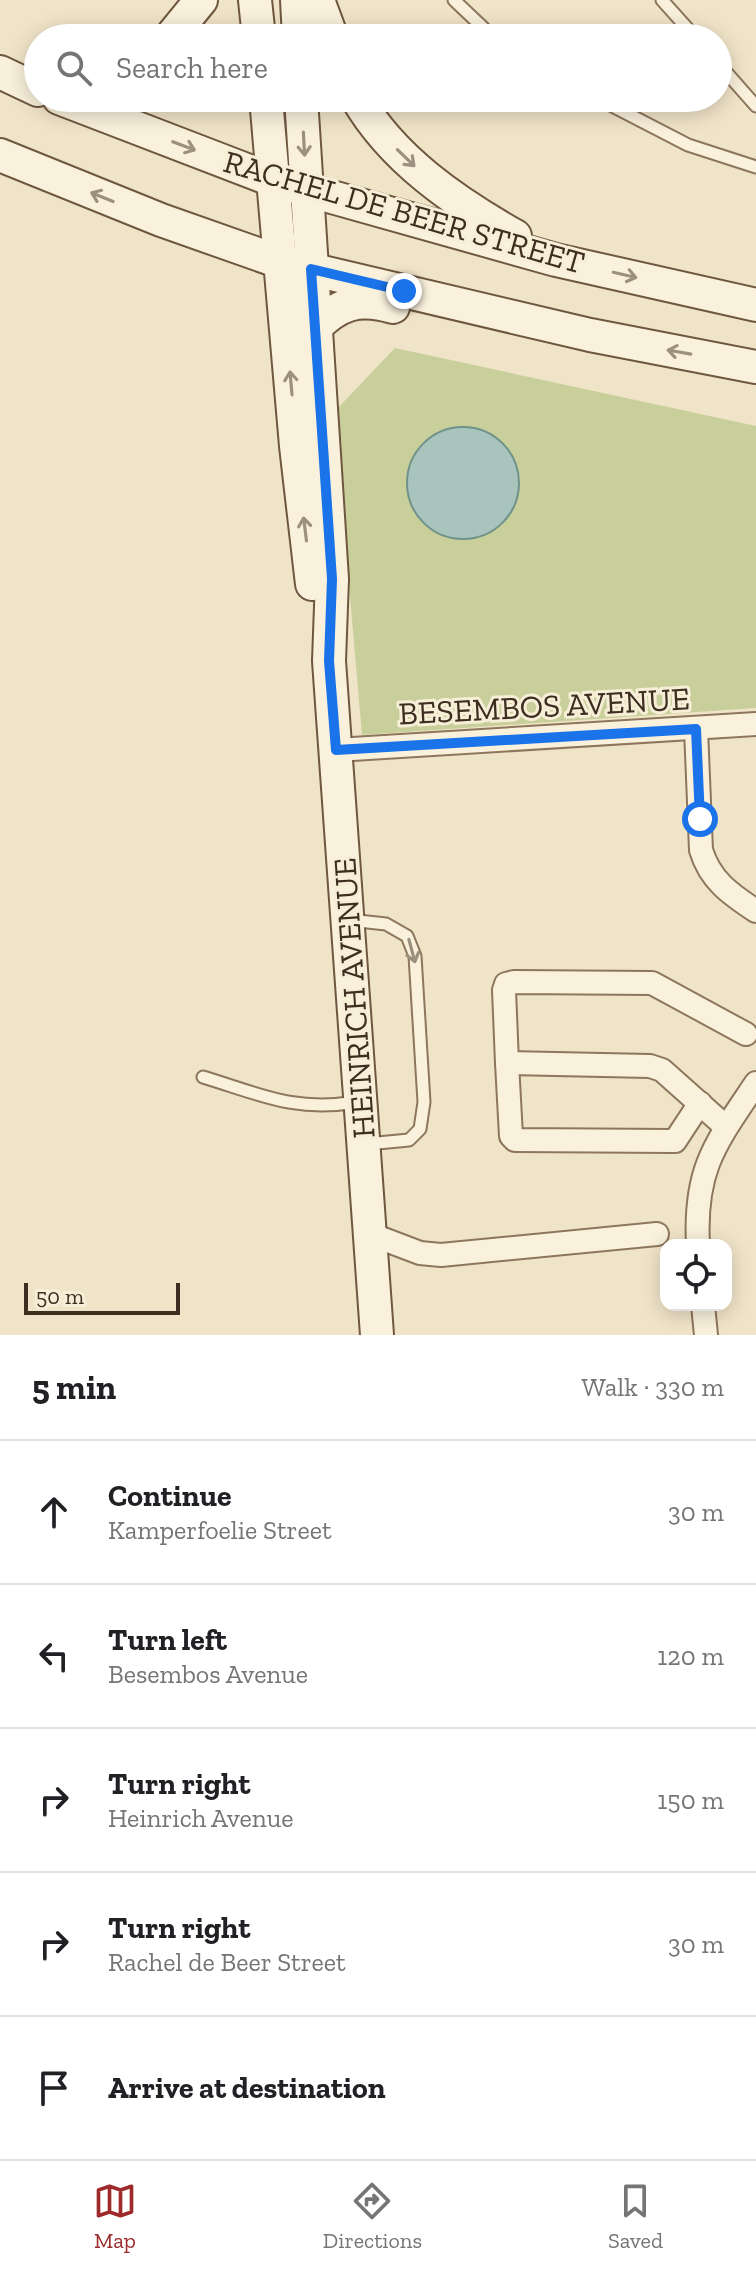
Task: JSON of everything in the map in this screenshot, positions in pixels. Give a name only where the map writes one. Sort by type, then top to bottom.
[{"type":"main road","points":[[181,24],[201,0]]},
{"type":"main road","points":[[255,0],[258,24]]},
{"type":"main road","points":[[297,0],[298,24]]},
{"type":"main road","points":[[318,0],[327,24]]},
{"type":"main road","points":[[0,64],[24,68]]},
{"type":"main road","points":[[0,72],[24,83]]},
{"type":"main road","name":"RACHEL DE BEER STREET","points":[[95,112],[275,181],[556,260],[756,305]]},
{"type":"main road","name":"HEINRICH AVENUE","points":[[268,112],[275,181],[296,266],[311,580],[329,661],[377,1335]]},
{"type":"main road","name":"HEINRICH AVENUE","points":[[296,266],[306,189],[302,112]]},
{"type":"main road","points":[[367,112],[389,141],[441,189],[556,260]]},
{"type":"main road","points":[[0,155],[161,220],[296,266],[590,335],[756,367]]},
{"type":"main road","points":[[161,220],[253,272],[300,324],[333,309],[364,302],[455,325],[590,335]]},
{"type":"street","name":"BESEMBOS AVENUE","points":[[336,750],[756,724]]},
{"type":"street","points":[[696,729],[701,850],[706,866],[730,894],[756,911]]},
{"type":"street","points":[[700,1103],[675,1141],[515,1140],[511,1136],[506,984],[652,983],[746,1034]]},
{"type":"street","points":[[507,1063],[650,1066],[662,1070],[726,1127]]},
{"type":"street","points":[[698,1239],[696,1203],[703,1172],[726,1127],[756,1083]]},
{"type":"street","points":[[370,1234],[420,1253],[441,1255],[657,1234]]},
{"type":"street","points":[[704,1311],[706,1335]]},
{"type":"lane","points":[[454,0],[479,24]]},
{"type":"lane","points":[[665,1],[684,24]]},
{"type":"lane","points":[[732,79],[756,106]]},
{"type":"lane","points":[[624,112],[688,145],[756,167]]},
{"type":"lane","points":[[348,920],[386,924],[407,936],[415,956],[424,1102],[420,1129],[409,1140],[364,1144]]},
{"type":"lane","points":[[203,1077],[295,1106],[321,1108],[361,1102]]},
{"type":"green space","points":[[395,348],[756,426],[756,708],[362,735],[334,412]]},
{"type":"water","points":[[463,427],[484,431],[503,443],[515,462],[519,483],[515,504],[503,523],[484,535],[463,539],[442,535],[423,523],[411,504],[407,483],[411,462],[423,443],[442,431]]},
{"type":"route","points":[[404,291],[311,269],[332,579],[329,661],[336,750],[696,729],[700,819]]}]
